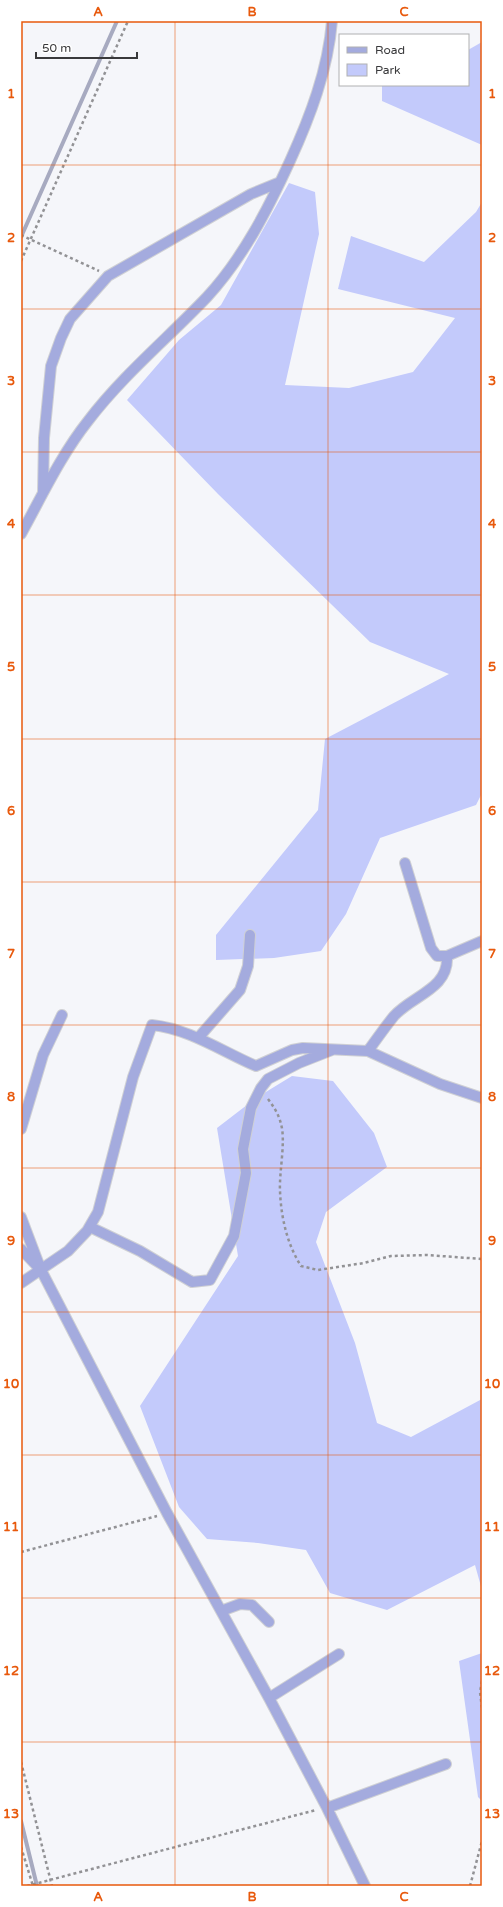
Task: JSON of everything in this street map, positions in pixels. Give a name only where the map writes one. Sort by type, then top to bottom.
[{"type":"street","points":[[21,534],[87,421],[125,378],[207,296],[231,268],[256,229],[280,182],[310,115],[330,41],[332,21]]},
{"type":"street","points":[[43,495],[44,438],[51,366],[61,338],[70,319],[108,276],[251,194],[280,182]]},
{"type":"street","points":[[405,863],[431,948],[437,956],[448,956],[482,941]]},
{"type":"street","points":[[199,1037],[240,990],[248,966],[250,935]]},
{"type":"street","points":[[368,1051],[395,1015],[418,996],[438,984],[448,966],[448,956]]},
{"type":"street","points":[[21,1129],[43,1055],[62,1015]]},
{"type":"street","points":[[21,1283],[68,1251],[90,1227],[98,1212],[133,1076],[152,1025],[165,1026],[199,1037],[256,1066],[292,1050],[303,1048],[368,1051],[440,1084],[482,1098]]},
{"type":"street","points":[[90,1227],[140,1251],[192,1282],[210,1280],[234,1236],[245,1178],[243,1149],[251,1108],[261,1088],[268,1080],[298,1063],[334,1050]]},
{"type":"street","points":[[21,1217],[41,1270],[167,1513],[269,1698],[365,1886]]},
{"type":"street","points":[[21,1249],[41,1270]]},
{"type":"street","points":[[221,1611],[240,1604],[252,1605],[269,1622]]},
{"type":"street","points":[[269,1698],[339,1654]]},
{"type":"street","points":[[326,1808],[446,1764]]},
{"type":"path","points":[[21,261],[128,21]]},
{"type":"path","points":[[21,236],[108,276]]},
{"type":"path","points":[[261,1088],[277,1112],[282,1125],[280,1191],[287,1239],[293,1254],[301,1266],[318,1270],[364,1263],[391,1256],[427,1255],[482,1259]]},
{"type":"path","points":[[21,1552],[167,1513]]},
{"type":"path","points":[[482,1681],[480,1692],[482,1708]]},
{"type":"path","points":[[21,1762],[52,1886]]},
{"type":"path","points":[[27,1886],[326,1808]]},
{"type":"path","points":[[470,1886],[475,1873],[482,1841]]},
{"type":"path","points":[[21,1847],[32,1885]]},
{"type":"green space","points":[[482,42],[482,145],[382,101],[382,86],[469,86],[469,49]]},
{"type":"green space","points":[[289,183],[315,192],[319,234],[285,385],[349,388],[413,372],[455,318],[338,289],[351,236],[424,262],[476,212],[482,202],[482,793],[476,805],[380,838],[346,914],[321,951],[274,958],[216,960],[216,935],[318,810],[325,739],[449,674],[370,642],[218,494],[127,400],[179,340],[221,305]]},
{"type":"green space","points":[[292,1076],[333,1081],[374,1133],[387,1167],[326,1212],[316,1242],[355,1343],[377,1423],[411,1437],[482,1399],[482,1590],[475,1565],[387,1610],[330,1593],[306,1550],[258,1543],[207,1539],[179,1507],[140,1406],[238,1256],[217,1128],[256,1098]]},
{"type":"green space","points":[[482,1653],[482,1801],[478,1797],[459,1661]]},
{"type":"waterway","points":[[21,237],[117,21]]},
{"type":"waterway","points":[[21,1821],[37,1886]]}]
